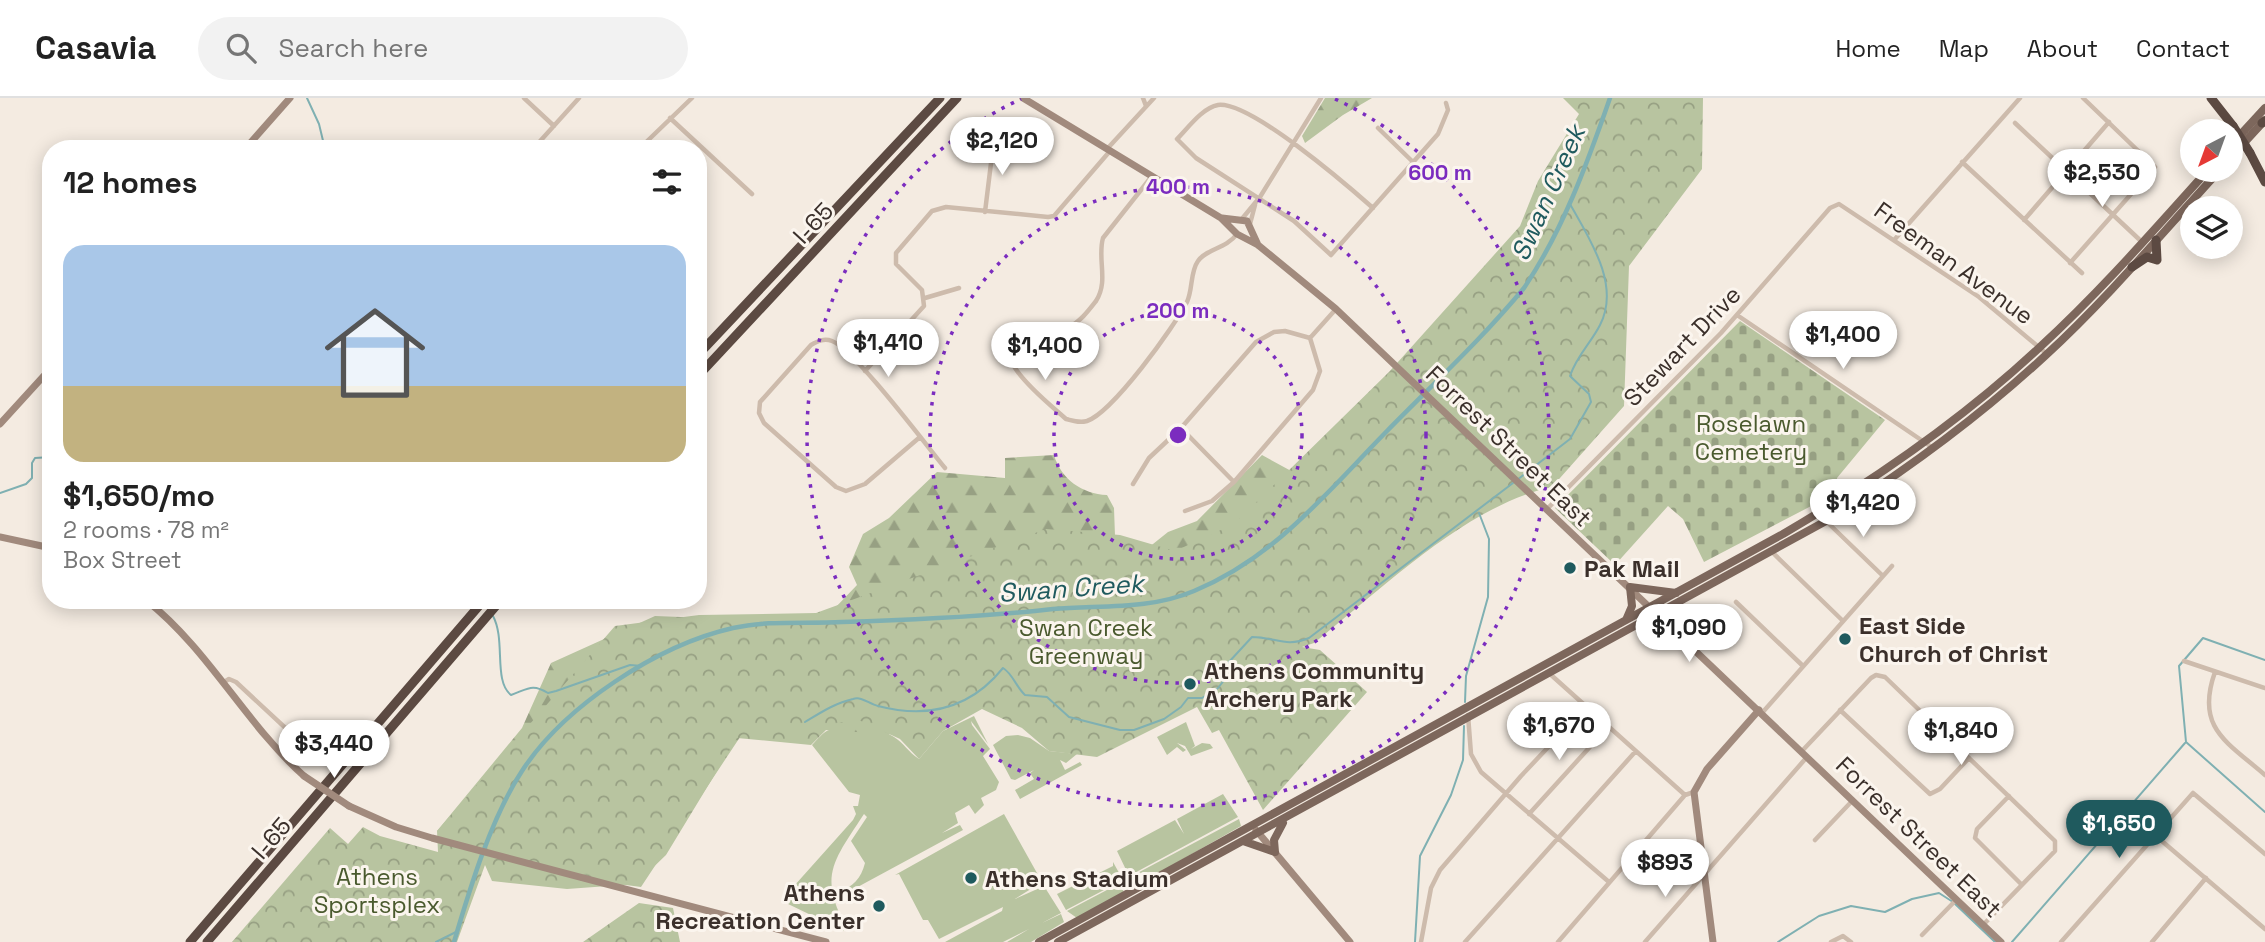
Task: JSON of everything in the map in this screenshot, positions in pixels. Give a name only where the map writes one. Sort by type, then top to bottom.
[{"type":"highway","points":[[707,345],[940,98]]},
{"type":"highway","name":"I-65","points":[[707,366],[957,98]]},
{"type":"highway","points":[[2214,100],[2250,153],[2265,182]]},
{"type":"highway","points":[[2255,163],[2265,168]]},
{"type":"highway","points":[[2132,267],[2147,257],[2157,260],[2156,240]]},
{"type":"highway","points":[[190,942],[476,609]]},
{"type":"highway","name":"I-65","points":[[207,942],[493,609]]},
{"type":"main road","points":[[253,140],[290,98]]},
{"type":"main road","name":"Forrest Street East","points":[[1023,98],[1221,218],[1336,309],[2001,942]]},
{"type":"main road","points":[[2244,131],[2265,108]]},
{"type":"main road","points":[[2244,143],[2264,122]]},
{"type":"main road","points":[[1676,633],[1673,613],[1678,597],[1844,498],[1925,443],[2043,351],[2146,245],[2198,182]]},
{"type":"main road","points":[[1039,942],[1626,620],[1653,610],[1826,521],[1934,449],[2132,267],[2146,245],[2156,240],[2209,182]]},
{"type":"main road","name":"Forrest Street East","points":[[1221,218],[1240,220]]},
{"type":"main road","points":[[1240,220],[1250,227],[1238,233],[1240,220]]},
{"type":"main road","name":"Forrest Street East","points":[[1250,227],[1258,245]]},
{"type":"main road","points":[[0,424],[42,378]]},
{"type":"main road","points":[[0,538],[42,546]]},
{"type":"main road","points":[[1626,620],[1632,606],[1630,587],[1678,597]]},
{"type":"main road","points":[[156,609],[190,641],[256,728],[304,776],[349,806],[396,827],[826,942]]},
{"type":"main road","points":[[1058,942],[1640,623],[1653,610]]},
{"type":"main road","points":[[1640,623],[1667,625]]},
{"type":"main road","points":[[1713,942],[1689,793],[1707,769],[1760,712]]},
{"type":"main road","points":[[1275,852],[1277,829],[1288,817]]},
{"type":"main road","points":[[1250,826],[1259,833],[1350,942]]},
{"type":"main road","points":[[1243,841],[1275,852]]},
{"type":"street","points":[[524,98],[554,125]]},
{"type":"street","points":[[541,140],[579,98]]},
{"type":"street","points":[[648,140],[692,98]]},
{"type":"street","points":[[1143,98],[1146,106]]},
{"type":"street","points":[[865,371],[921,313],[925,298],[922,290],[896,264],[898,249],[936,209],[1054,216],[1154,98]]},
{"type":"street","points":[[1240,220],[1255,205],[1321,98]]},
{"type":"street","points":[[1895,239],[2020,98]]},
{"type":"street","points":[[2070,264],[2155,167],[2082,98]]},
{"type":"street","points":[[1373,208],[1293,141],[1238,110],[1218,105],[1209,108],[1177,139],[1196,158],[1294,221],[1331,255],[1373,208],[1438,134],[1448,110],[1446,103]]},
{"type":"street","points":[[670,118],[694,140]]},
{"type":"street","points":[[2024,220],[2109,122]]},
{"type":"street","points":[[2015,123],[2146,245]]},
{"type":"street","points":[[1378,128],[1413,162]]},
{"type":"street","points":[[985,212],[992,155],[990,141]]},
{"type":"street","points":[[707,152],[752,194]]},
{"type":"street","points":[[1962,162],[2082,274]]},
{"type":"street","points":[[1152,176],[1103,238],[1100,248],[1103,283],[1089,309],[1071,326],[1062,329],[1032,325],[1022,328],[1010,343],[1008,353],[1013,367],[1066,419],[1087,421],[1119,394],[1183,309],[1191,290],[1197,261],[1204,255],[1230,244],[1238,233]]},
{"type":"street","name":"Freeman Avenue","points":[[1839,204],[1979,297],[2043,351]]},
{"type":"street","name":"Stewart Drive","points":[[1547,509],[1737,315],[1830,208],[1839,204]]},
{"type":"street","points":[[1250,227],[1255,205]]},
{"type":"street","points":[[925,298],[959,288]]},
{"type":"street","points":[[1310,338],[1336,309]]},
{"type":"street","points":[[1737,315],[1934,449]]},
{"type":"street","points":[[1133,484],[1149,458],[1181,428],[1264,336],[1285,331],[1310,338]]},
{"type":"street","points":[[1185,511],[1212,501],[1234,482],[1313,390],[1320,371],[1310,338]]},
{"type":"street","points":[[920,438],[857,489],[846,491],[836,486],[764,423],[759,413],[760,402],[811,345],[821,340],[831,341],[865,371],[920,438],[944,468]]},
{"type":"street","points":[[1181,428],[1234,482]]},
{"type":"street","points":[[1826,521],[1883,576]]},
{"type":"street","points":[[1771,551],[1843,621]]},
{"type":"street","points":[[1760,712],[1892,566]]},
{"type":"street","points":[[1736,602],[1803,666]]},
{"type":"street","points":[[2184,661],[2265,688]]},
{"type":"street","points":[[2215,672],[2208,694],[2214,730],[2265,775]]},
{"type":"street","points":[[1549,673],[1635,752],[1689,793],[1558,942]]},
{"type":"street","points":[[1645,942],[1840,710],[1871,678],[1881,675],[2052,837],[2057,846],[1983,925]]},
{"type":"street","points":[[223,683],[229,679],[236,682],[307,748]]},
{"type":"street","points":[[1421,942],[1424,913],[1434,879],[1506,794],[1586,707]]},
{"type":"street","points":[[1465,708],[1469,717],[1474,764],[1609,882]]},
{"type":"street","points":[[1840,710],[1930,794],[1940,789],[1969,758]]},
{"type":"street","points":[[1529,814],[1608,727]]},
{"type":"street","points":[[1465,942],[1556,837],[1635,752]]},
{"type":"street","points":[[2062,942],[2193,793],[2265,854]]},
{"type":"street","points":[[2009,796],[1977,829],[1975,838],[2022,885]]},
{"type":"street","points":[[1815,840],[1853,800]]},
{"type":"street","points":[[2129,813],[2265,929]]},
{"type":"street","points":[[2152,942],[2206,878]]},
{"type":"street","points":[[1922,935],[1957,899]]},
{"type":"street","points":[[1831,942],[1843,936],[1851,942]]},
{"type":"green space","points":[[1325,98],[1372,98],[1305,143],[1302,136]]},
{"type":"green space","name":"Swan Creek Greenway","points":[[1563,98],[1703,98],[1702,169],[1629,266],[1624,406],[1552,487],[1489,511],[1457,530],[1314,643],[1302,647],[1320,650],[1367,692],[1263,810],[1219,730],[1212,733],[1197,707],[1097,757],[1049,751],[1022,728],[982,709],[943,731],[919,759],[900,739],[861,721],[846,721],[830,726],[811,745],[737,738],[666,855],[636,884],[567,889],[492,881],[485,865],[457,942],[232,942],[330,828],[348,844],[363,827],[380,836],[438,852],[437,831],[615,626],[699,615],[816,613],[1046,529],[1120,535],[1175,551],[1234,524],[1389,372],[1520,226],[1538,181],[1579,114]]},
{"type":"green space","name":"Roselawn Cemetery","points":[[1740,321],[1885,420],[1837,478],[1838,492],[1704,562],[1683,519],[1668,506],[1615,565],[1555,508]]},
{"type":"green space","points":[[1054,455],[1057,464],[1074,484],[1089,492],[1107,495],[1114,508],[1115,536],[1148,548],[1168,532],[1197,521],[1262,455],[1293,472],[1234,605],[904,735],[748,725],[641,887],[589,880],[437,831],[522,728],[551,663],[655,616],[785,621],[834,609],[857,585],[849,567],[863,534],[889,518],[937,472],[1005,478],[1005,458]]},
{"type":"green space","points":[[974,716],[988,744],[971,721],[972,725],[990,749],[983,756],[999,782],[996,790],[981,798],[984,805],[975,814],[969,805],[955,813],[958,823],[942,833],[960,825],[963,830],[841,896],[838,893],[856,881],[865,863],[851,841],[867,817],[864,814],[833,868],[833,894],[846,926],[844,931],[786,903],[786,895],[853,820],[856,814],[853,806],[858,806],[860,795],[849,792],[812,745],[820,736],[837,728],[871,728],[894,737],[919,759],[943,731]]},
{"type":"green space","points":[[1186,722],[1195,746],[1191,749],[1202,743],[1210,744],[1213,748],[1191,756],[1185,746],[1177,743],[1186,750],[1183,752],[1177,747],[1167,755],[1157,737]]},
{"type":"green space","points":[[1006,736],[1030,738],[1049,751],[1077,754],[1066,763],[1060,760],[1065,770],[1080,762],[1082,765],[1020,799],[1015,790],[1034,779],[1030,773],[1034,770],[1015,780],[1011,779],[993,745]]},
{"type":"green space","points":[[1223,794],[1238,817],[1129,876],[1117,851],[1175,820],[1184,834],[1177,819]]},
{"type":"green space","name":"Athens Stadium","points":[[1004,814],[1042,882],[1015,899],[1044,886],[1061,913],[1042,923],[1061,914],[1064,922],[1031,942],[1007,942],[1029,929],[1003,942],[945,942],[1002,911],[1003,907],[939,939],[928,920],[923,920],[899,874],[895,875]]},
{"type":"green space","points":[[1239,819],[1241,826],[1139,884],[1130,877]]},
{"type":"green space","points":[[1113,862],[1123,880],[1066,910],[1057,894],[1113,866]]},
{"type":"green space","points":[[1124,881],[1123,893],[1077,918],[1067,911]]},
{"type":"green space","points":[[639,903],[673,908],[680,942],[583,942]]},
{"type":"waterway","points":[[307,98],[323,140]]},
{"type":"waterway","name":"Swan Creek","points":[[454,942],[491,832],[522,771],[540,747],[587,702],[615,681],[674,648],[704,636],[760,624],[947,618],[1125,606],[1160,601],[1194,591],[1223,577],[1275,542],[1299,521],[1474,343],[1524,288],[1562,220],[1610,98]]},
{"type":"waterway","points":[[1517,480],[1570,439],[1591,402],[1589,394],[1570,376],[1600,325],[1606,310],[1607,294],[1600,262],[1570,204]]},
{"type":"waterway","points":[[0,493],[26,484],[32,478],[32,463],[35,458],[42,458]]},
{"type":"waterway","points":[[805,722],[834,706],[856,698],[896,710],[947,707],[977,693],[1003,668],[1025,695],[1047,697],[1069,717],[1120,730],[1134,730],[1164,719],[1181,707],[1188,698],[1202,698],[1218,688],[1225,679],[1228,663],[1252,637],[1287,642],[1309,638],[1513,483]]},
{"type":"waterway","points":[[1465,702],[1466,676],[1488,597],[1489,539],[1479,513]]},
{"type":"waterway","points":[[493,616],[499,636],[502,680],[511,695],[534,688],[548,693],[630,665],[642,666]]},
{"type":"waterway","points":[[2265,660],[2203,638],[2179,666],[2186,742],[2265,812]]},
{"type":"waterway","points":[[1415,942],[1420,856],[1451,795],[1463,760],[1464,726]]},
{"type":"waterway","points":[[2012,942],[2185,743]]},
{"type":"waterway","points":[[1778,942],[1819,916],[1851,906],[1885,912],[1912,899],[1939,893],[1953,902],[1995,942]]},
{"type":"waterway","points":[[436,942],[458,931]]},
{"type":"place","name":"Pak Mail","points":[[1570,568]]},
{"type":"place","name":"East Side Church of Christ","points":[[1845,639]]},
{"type":"place","name":"Athens Community Archery Park","points":[[1190,684]]},
{"type":"place","name":"Athens Stadium","points":[[971,878]]},
{"type":"place","name":"Athens Recreation Center","points":[[879,906]]},
{"type":"park label","name":"Athens Sportsplex","points":[[377,890]]}]
